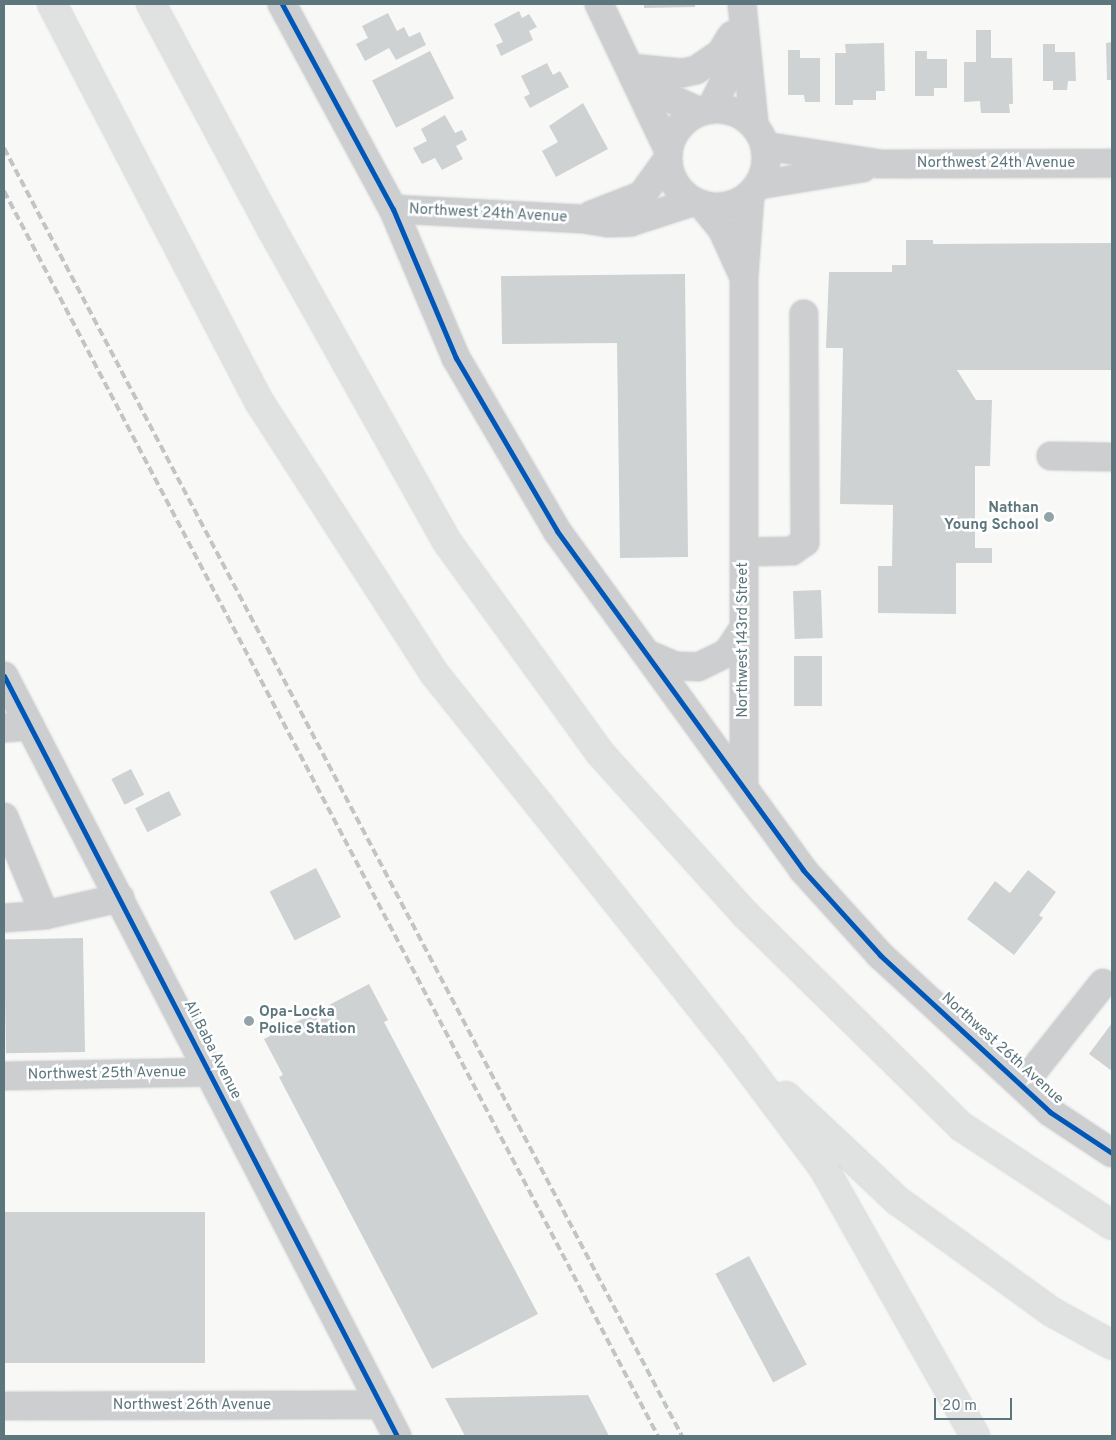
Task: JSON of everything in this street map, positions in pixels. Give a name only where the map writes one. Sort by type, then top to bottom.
[{"type":"main road","points":[[52,4],[260,403],[434,673],[732,1046],[823,1167],[975,1436]]},
{"type":"main road","points":[[151,4],[271,228],[448,543],[600,753],[746,915],[962,1127],[1112,1225]]},
{"type":"main road","points":[[732,1046],[898,1200],[1052,1312],[1112,1345]]},
{"type":"street","points":[[282,4],[393,209],[456,358],[557,531],[744,785]]},
{"type":"street","points":[[599,4],[632,68],[668,154],[672,177],[698,204],[729,206],[755,190],[767,161],[760,135],[742,4]]},
{"type":"street","points":[[632,68],[682,73],[696,70],[721,53],[730,38],[742,4]]},
{"type":"street","points":[[668,154],[678,126],[705,110],[728,74],[730,38]]},
{"type":"street","points":[[632,68],[660,94],[705,110],[734,111],[760,135]]},
{"type":"street","name":"Northwest 24th Avenue","points":[[760,135],[880,164]]},
{"type":"street","name":"Northwest 24th Avenue","points":[[583,219],[642,195],[668,154]]},
{"type":"street","name":"Northwest 24th Avenue","points":[[755,190],[880,164],[1112,163]]},
{"type":"street","name":"Northwest 143rd Street","points":[[744,785],[744,277],[755,190]]},
{"type":"street","name":"Northwest 24th Avenue","points":[[393,209],[583,219],[608,223],[631,222],[698,204]]},
{"type":"street","name":"Northwest 143rd Street","points":[[698,204],[722,229],[744,277]]},
{"type":"street","points":[[744,552],[792,551],[805,542],[804,314]]},
{"type":"street","points":[[1051,456],[1112,457]]},
{"type":"street","points":[[647,653],[676,666],[698,668],[728,652],[744,628]]},
{"type":"street","name":"Ali Baba Avenue","points":[[4,676],[397,1436]]},
{"type":"street","points":[[4,728],[30,726]]},
{"type":"street","name":"Northwest 26th Avenue","points":[[744,785],[803,870],[880,955],[1050,1112],[1112,1153]]},
{"type":"street","points":[[4,817],[12,858],[45,915]]},
{"type":"street","points":[[4,918],[45,915],[120,898]]},
{"type":"street","points":[[1022,1086],[1103,983]]},
{"type":"street","name":"Northwest 25th Avenue","points":[[4,1076],[210,1072]]},
{"type":"street","name":"Northwest 26th Avenue","points":[[4,1406],[381,1405]]},
{"type":"building","points":[[644,4],[695,4],[695,7],[644,8]]},
{"type":"building","points":[[519,11],[522,18],[529,14],[537,27],[529,31],[533,40],[501,56],[496,45],[503,42],[494,24]]},
{"type":"building","points":[[388,13],[397,31],[404,27],[409,37],[420,32],[426,45],[396,60],[389,48],[365,61],[356,44],[368,38],[362,26]]},
{"type":"building","points":[[976,30],[991,30],[991,58],[1012,58],[1013,104],[1009,104],[1010,113],[981,113],[980,101],[964,102],[964,62],[976,62]]},
{"type":"building","points":[[1112,42],[1112,80],[1107,80],[1106,43]]},
{"type":"building","points":[[884,43],[885,91],[876,91],[876,100],[853,100],[853,105],[835,105],[835,53],[846,53],[845,44]]},
{"type":"building","points":[[1043,44],[1055,44],[1055,52],[1075,52],[1076,81],[1068,81],[1067,90],[1053,90],[1053,81],[1043,81]]},
{"type":"building","points":[[788,50],[800,50],[800,58],[820,58],[820,102],[805,102],[804,95],[788,95]]},
{"type":"building","points":[[430,51],[454,98],[396,128],[372,81]]},
{"type":"building","points":[[915,51],[927,51],[927,59],[947,59],[947,88],[934,88],[934,96],[915,96]]},
{"type":"building","points":[[547,63],[553,75],[560,71],[569,87],[530,108],[524,97],[530,94],[521,76]]},
{"type":"building","points":[[583,103],[608,149],[556,177],[542,151],[558,142],[549,126]]},
{"type":"building","points":[[445,115],[455,133],[462,130],[467,140],[456,146],[463,159],[442,170],[435,158],[422,164],[413,148],[427,141],[421,129]]},
{"type":"building","points":[[906,240],[933,240],[933,244],[1112,243],[1112,370],[957,370],[976,400],[992,400],[990,466],[975,466],[975,548],[992,548],[992,563],[956,563],[956,614],[878,613],[878,566],[892,566],[893,505],[840,504],[843,348],[826,348],[829,272],[892,272],[892,265],[906,265]]},
{"type":"building","points":[[685,274],[688,557],[620,558],[617,343],[502,344],[501,276]]},
{"type":"building","points":[[821,590],[823,638],[795,639],[793,591]]},
{"type":"building","points":[[794,656],[822,656],[822,706],[794,706]]},
{"type":"building","points":[[131,769],[144,795],[125,805],[111,779]]},
{"type":"building","points":[[169,791],[181,815],[147,832],[135,808]]},
{"type":"building","points":[[316,868],[341,917],[295,941],[270,892]]},
{"type":"building","points":[[1028,870],[1056,892],[1039,915],[1043,918],[1014,955],[967,919],[995,881],[1010,893]]},
{"type":"building","points":[[83,938],[85,1052],[6,1053],[4,939]]},
{"type":"building","points":[[369,984],[388,1020],[384,1022],[538,1314],[432,1369],[279,1077],[283,1075],[264,1039]]},
{"type":"building","points":[[1112,1023],[1112,1071],[1089,1054]]},
{"type":"building","points":[[4,1212],[205,1212],[205,1363],[4,1363]]},
{"type":"building","points":[[749,1256],[807,1365],[773,1382],[715,1274]]},
{"type":"building","points":[[588,1395],[609,1436],[465,1436],[445,1398]]},
{"type":"railway","points":[[4,148],[682,1436]]},
{"type":"railway","points":[[4,191],[658,1436]]},
{"type":"cycle path","points":[[282,4],[393,209],[456,358],[557,531],[803,870],[880,955],[1050,1112],[1112,1153]]},
{"type":"cycle path","points":[[4,676],[397,1436]]},
{"type":"place","name":"Nathan Young School","points":[[1049,517]]},
{"type":"place","name":"Opa-Locka Police Station","points":[[249,1021]]}]
